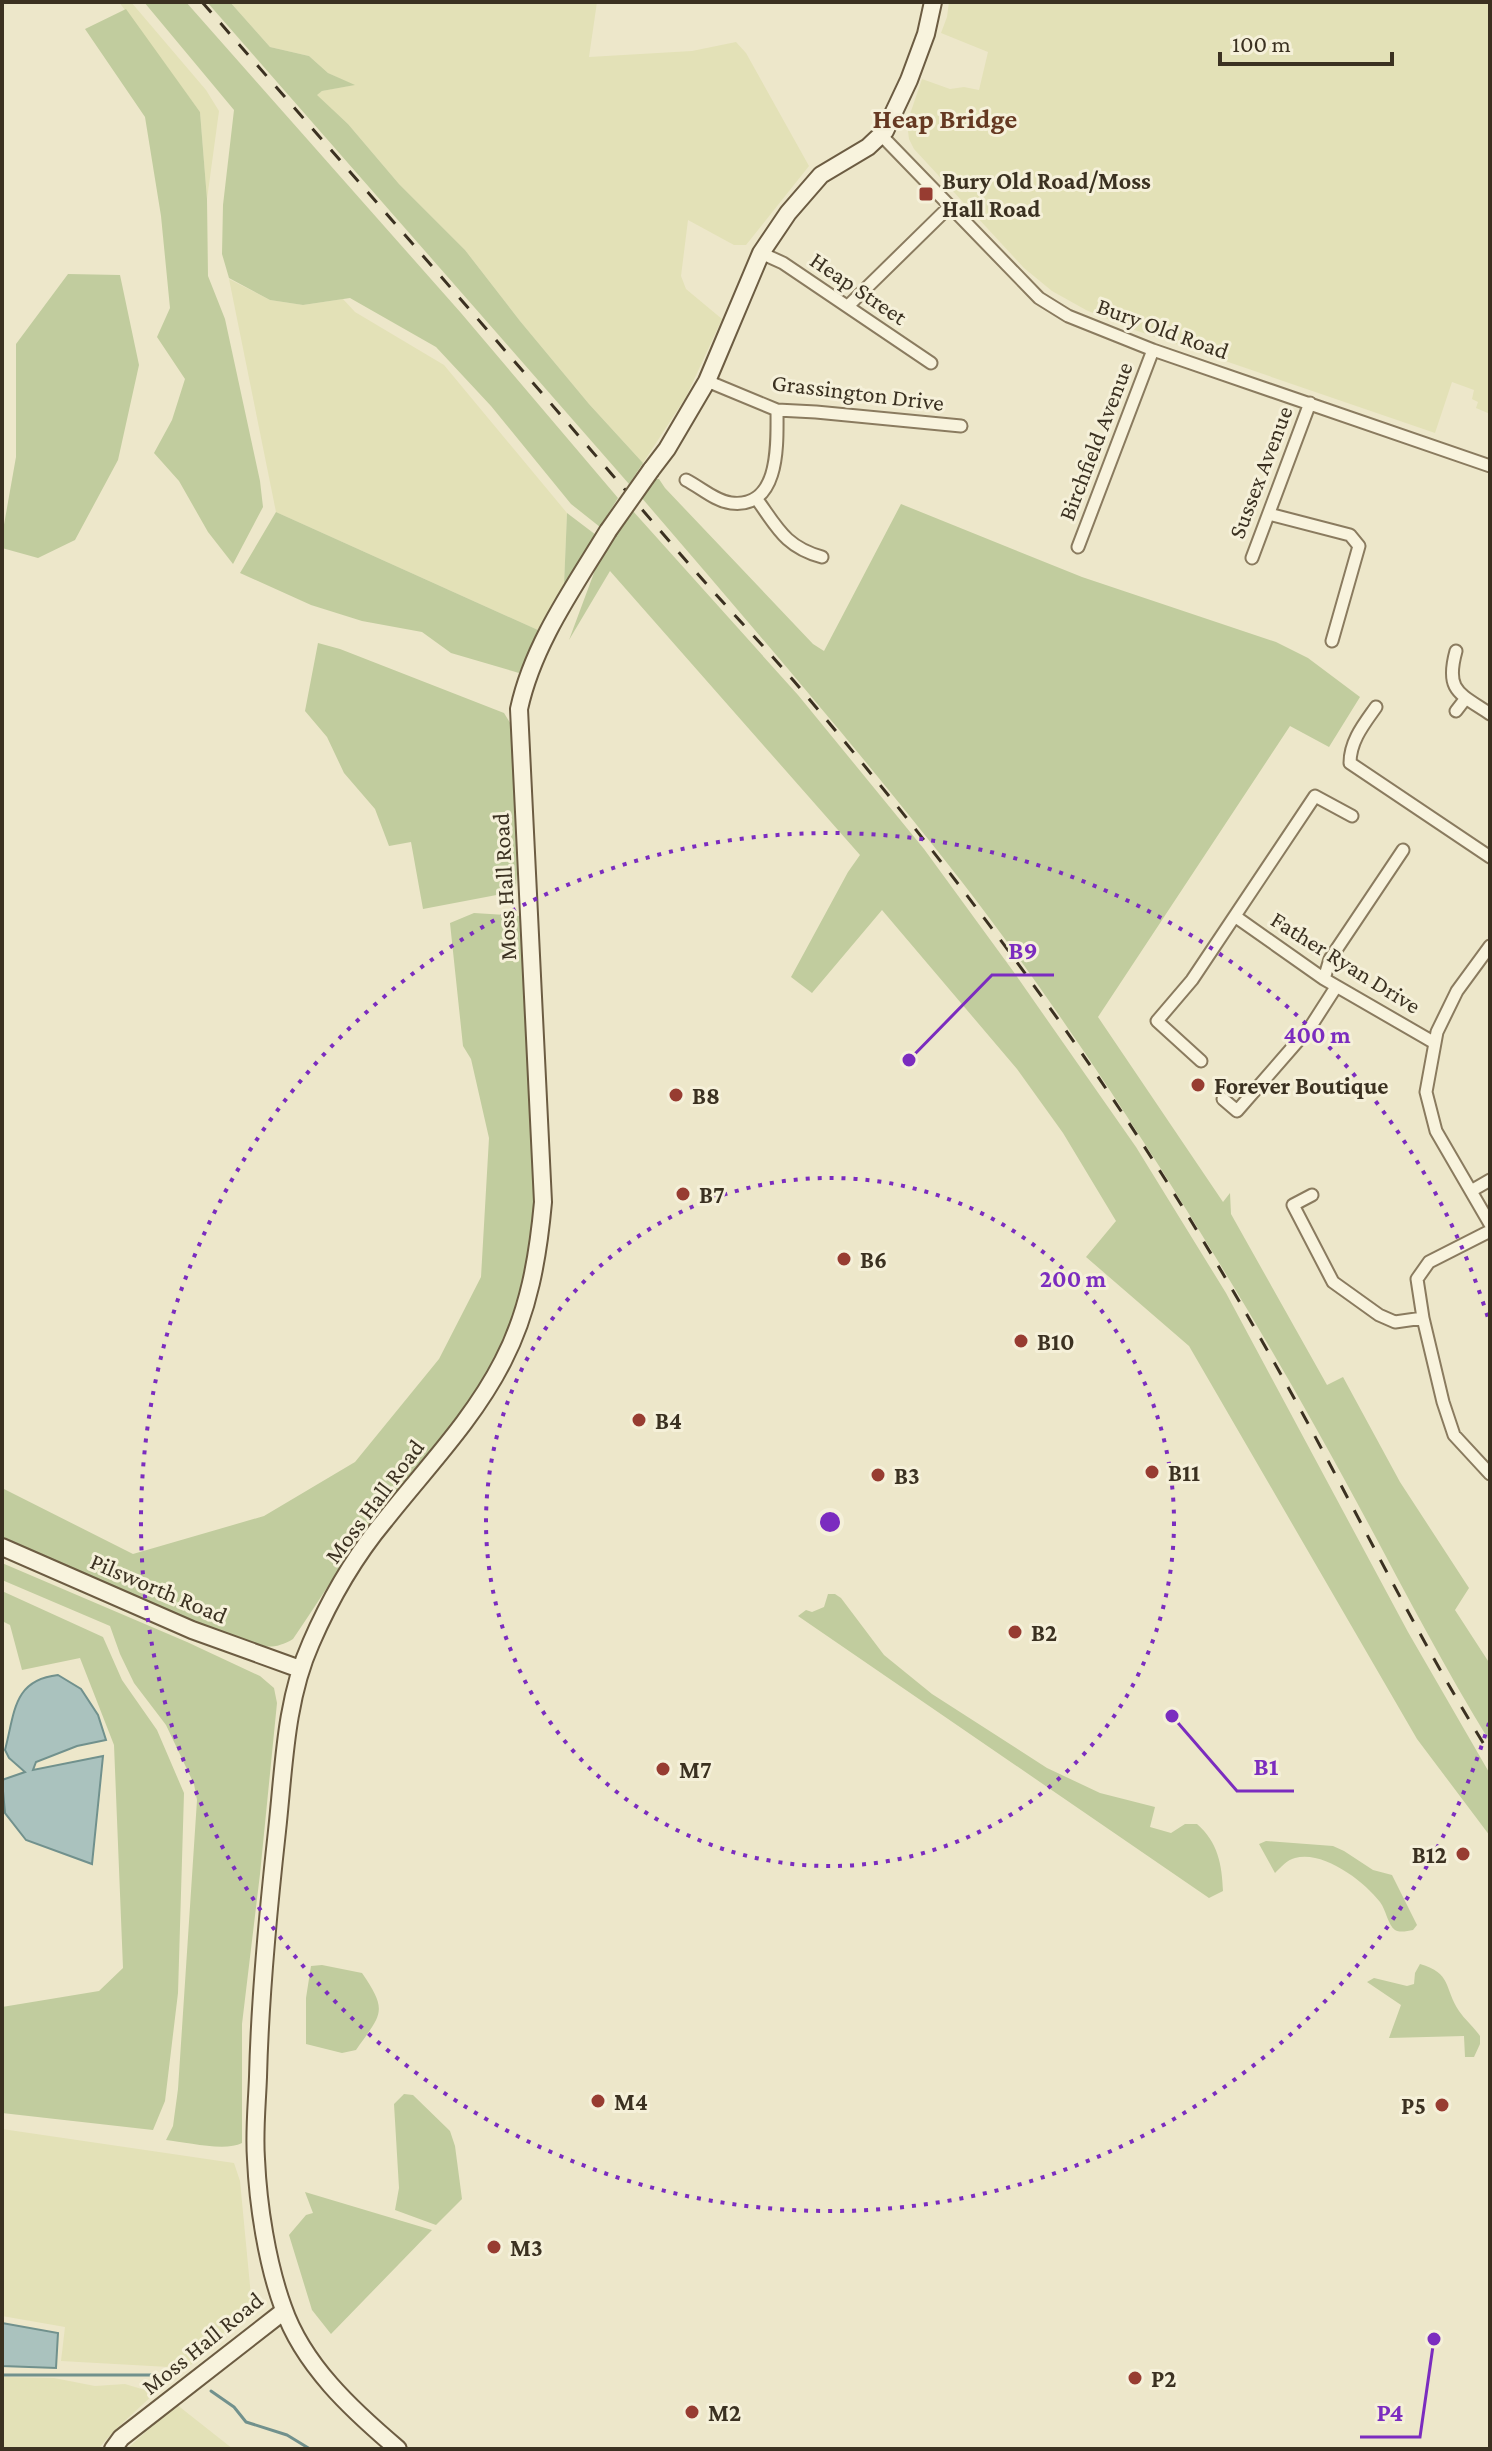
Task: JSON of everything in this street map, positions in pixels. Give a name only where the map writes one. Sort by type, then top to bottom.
[{"type":"street","points":[[882,136],[909,80],[926,34],[933,2]]},
{"type":"street","name":"Bury Old Road","points":[[882,136],[1039,298],[1068,316],[1153,350],[1490,466]]},
{"type":"street","name":"Moss Hall Road","points":[[113,2449],[121,2438],[284,2311],[267,2250],[255,2159],[259,2026],[267,1920],[290,1712],[300,1669],[310,1643],[362,1550],[486,1392],[520,1323],[531,1285],[543,1202],[519,709],[532,664],[608,531],[667,449],[707,381],[761,253],[788,213],[821,175],[882,136]]},
{"type":"street","points":[[848,306],[950,206]]},
{"type":"street","name":"Heap Street","points":[[761,253],[783,263],[931,363]]},
{"type":"street","name":"Birchfield Avenue","points":[[1078,547],[1153,350]]},
{"type":"street","name":"Grassington Drive","points":[[707,381],[777,410],[961,426]]},
{"type":"street","name":"Sussex Avenue","points":[[1252,558],[1310,403]]},
{"type":"street","points":[[686,480],[732,503],[756,498],[767,485],[775,464],[777,410]]},
{"type":"street","points":[[756,498],[791,543],[822,557]]},
{"type":"street","points":[[1269,514],[1350,535],[1359,546],[1332,641]]},
{"type":"street","points":[[1456,651],[1450,672],[1457,691],[1490,714]]},
{"type":"street","points":[[1456,711],[1466,698]]},
{"type":"street","points":[[1376,707],[1355,737],[1350,763],[1490,857]]},
{"type":"street","points":[[1201,1061],[1157,1021],[1192,980],[1315,796],[1352,816]]},
{"type":"street","points":[[1324,979],[1330,959],[1403,850]]},
{"type":"street","name":"Father Ryan Drive","points":[[1236,917],[1336,987],[1433,1042]]},
{"type":"street","points":[[1490,946],[1457,991],[1433,1042],[1426,1092],[1436,1131],[1490,1224]]},
{"type":"street","points":[[1223,1099],[1237,1111],[1311,1026],[1336,987]]},
{"type":"street","points":[[1471,1191],[1490,1180]]},
{"type":"street","points":[[1312,1195],[1293,1205],[1333,1282],[1379,1315],[1395,1322],[1423,1318]]},
{"type":"street","points":[[1490,1231],[1429,1262],[1417,1279],[1423,1318],[1454,1435],[1490,1474]]},
{"type":"street","name":"Pilsworth Road","points":[[2,1547],[192,1630],[300,1669]]},
{"type":"street","points":[[284,2311],[307,2355],[341,2397],[398,2449]]},
{"type":"shaded area","points":[[119,2],[131,2],[206,90],[219,111],[207,199],[200,112]]},
{"type":"shaded area","points":[[230,2],[597,2],[589,57],[692,51],[736,42],[746,53],[809,166],[746,245],[734,245],[688,220],[681,276],[686,289],[722,319],[686,397],[643,463],[589,404],[465,250],[399,184],[348,124],[316,95],[353,85],[328,73],[309,56],[270,47]]},
{"type":"shaded area","points":[[949,2],[1490,2],[1490,414],[1476,408],[1478,402],[1472,399],[1474,390],[1452,382],[1435,433],[1129,328],[1052,291],[1024,268],[914,149],[909,139],[907,123],[922,79],[950,89],[964,87],[979,90],[988,52],[941,33]]},
{"type":"shaded area","points":[[229,279],[270,300],[303,305],[343,299],[355,312],[444,365],[567,513],[564,585],[538,630],[276,512]]},
{"type":"shaded area","points":[[2,2129],[234,2163],[240,2181],[251,2296],[245,2320],[187,2368],[61,2361],[65,2327],[2,2316]]},
{"type":"shaded area","points":[[2,2377],[54,2378],[95,2386],[125,2384],[155,2393],[98,2449],[2,2449]]},
{"type":"shaded area","points":[[176,2404],[233,2449],[127,2449]]},
{"type":"green space","points":[[144,2],[186,2],[461,313],[618,498],[600,527],[571,504],[491,406],[436,347],[350,298],[303,305],[270,300],[229,278],[222,254],[223,205],[234,110]]},
{"type":"green space","points":[[207,2],[230,2],[270,47],[309,56],[328,73],[355,85],[322,91],[317,95],[465,250],[589,404],[643,463],[629,484]]},
{"type":"green space","points":[[126,9],[200,112],[207,199],[208,276],[225,319],[263,507],[233,564],[208,532],[179,481],[154,453],[172,420],[185,379],[157,337],[170,308],[161,216],[145,117],[85,29]]},
{"type":"green space","points":[[68,274],[120,275],[139,365],[118,460],[75,540],[38,558],[2,548],[16,457],[16,344]]},
{"type":"green space","points":[[655,479],[659,479],[813,644],[824,651],[901,504],[1082,577],[1276,642],[1308,658],[1360,697],[1329,747],[1290,726],[1098,1017],[1223,1202],[1230,1193],[1231,1214],[1327,1385],[1343,1377],[1400,1482],[1469,1588],[1455,1610],[1490,1664],[1490,1742],[1280,1364],[1114,1096],[962,882],[844,736],[641,497]]},
{"type":"green space","points":[[632,510],[798,695],[924,849],[1136,1147],[1226,1293],[1408,1632],[1490,1774],[1490,1836],[1417,1739],[1189,1346],[1086,1257],[1116,1221],[1063,1133],[1017,1069],[882,910],[812,993],[791,977],[860,855],[610,571],[569,640],[601,554]]},
{"type":"green space","points":[[276,512],[538,630],[519,673],[451,653],[422,632],[362,621],[311,605],[240,573]]},
{"type":"green space","points":[[567,513],[596,535],[564,585]]},
{"type":"green space","points":[[318,643],[504,713],[512,726],[516,886],[507,893],[423,909],[411,842],[389,846],[375,809],[344,773],[327,737],[305,711]]},
{"type":"green space","points":[[474,913],[520,916],[535,1218],[522,1293],[508,1337],[483,1384],[360,1540],[293,1639],[273,1646],[241,1642],[2,1538],[2,1488],[133,1554],[264,1516],[355,1462],[439,1359],[481,1277],[489,1138],[471,1059],[463,1046],[450,923]]},
{"type":"green space","points":[[2,1563],[187,1642],[260,1676],[274,1688],[277,1703],[242,2024],[242,2143],[235,2146],[216,2147],[166,2140],[173,2126],[178,2089],[197,1800],[194,1784],[166,1725],[134,1683],[110,1626],[2,1580]]},
{"type":"green space","points":[[2,1591],[103,1637],[122,1680],[157,1730],[184,1793],[178,1993],[165,2101],[153,2130],[2,2113],[2,2007],[99,1991],[123,1968],[114,1745],[80,1658],[22,1670],[10,1625],[2,1621]]},
{"type":"green space","points":[[828,1594],[841,1598],[884,1655],[932,1694],[1047,1768],[1100,1793],[1155,1807],[1150,1827],[1171,1833],[1185,1824],[1197,1824],[1210,1838],[1218,1854],[1223,1891],[1209,1898],[798,1616],[806,1610],[812,1612],[824,1607]]},
{"type":"green space","points":[[1266,1841],[1333,1846],[1373,1870],[1392,1875],[1417,1925],[1413,1930],[1395,1930],[1373,1894],[1330,1863],[1306,1857],[1295,1858],[1275,1873],[1259,1844]]},
{"type":"green space","points":[[1420,1964],[1442,1977],[1459,2011],[1480,2036],[1474,2057],[1465,2057],[1464,2036],[1389,2038],[1401,2005],[1367,1982],[1374,1978],[1407,1986],[1414,1984]]},
{"type":"green space","points":[[322,1965],[362,1973],[376,1996],[379,2005],[376,2020],[356,2050],[342,2053],[306,2044],[306,1998],[311,1966]]},
{"type":"green space","points":[[404,2094],[413,2095],[450,2131],[455,2146],[462,2199],[436,2225],[395,2210],[399,2188],[394,2104]]},
{"type":"green space","points":[[305,2192],[432,2230],[331,2334],[312,2310],[289,2235],[306,2215],[313,2213]]},
{"type":"water","points":[[58,1675],[81,1689],[98,1715],[106,1740],[77,1746],[36,1762],[33,1770],[103,1756],[92,1864],[26,1840],[5,1813],[2,1780],[25,1772],[9,1758],[5,1750],[18,1700],[32,1683]]},
{"type":"water","points":[[2,2323],[58,2333],[56,2368],[2,2366]]},
{"type":"waterway","points":[[2,2375],[168,2375]]},
{"type":"waterway","points":[[211,2391],[234,2407],[246,2422],[287,2435],[310,2449]]},
{"type":"railway","points":[[202,2],[690,566],[793,680],[911,823],[1023,970],[1122,1113],[1230,1285],[1490,1754]]},
{"type":"place","name":"Bury Old Road/Moss Hall Road","points":[[926,194]]},
{"type":"place","name":"B9","points":[[909,1060]]},
{"type":"place","name":"Forever Boutique","points":[[1198,1085]]},
{"type":"place","name":"B8","points":[[676,1095]]},
{"type":"place","name":"B7","points":[[683,1194]]},
{"type":"place","name":"B6","points":[[844,1259]]},
{"type":"place","name":"B10","points":[[1021,1341]]},
{"type":"place","name":"B4","points":[[639,1420]]},
{"type":"place","name":"B11","points":[[1152,1472]]},
{"type":"place","name":"B3","points":[[878,1475]]},
{"type":"place","name":"B2","points":[[1015,1632]]},
{"type":"place","name":"B1","points":[[1172,1716]]},
{"type":"place","name":"M7","points":[[663,1769]]},
{"type":"place","name":"B12","points":[[1463,1854]]},
{"type":"place","name":"M4","points":[[598,2101]]},
{"type":"place","name":"P5","points":[[1442,2105]]},
{"type":"place","name":"M3","points":[[494,2247]]},
{"type":"place","name":"P4","points":[[1434,2339]]},
{"type":"place","name":"P2","points":[[1135,2378]]},
{"type":"place","name":"M2","points":[[692,2412]]},
{"type":"district","name":"Heap Bridge","points":[[945,118]]}]
